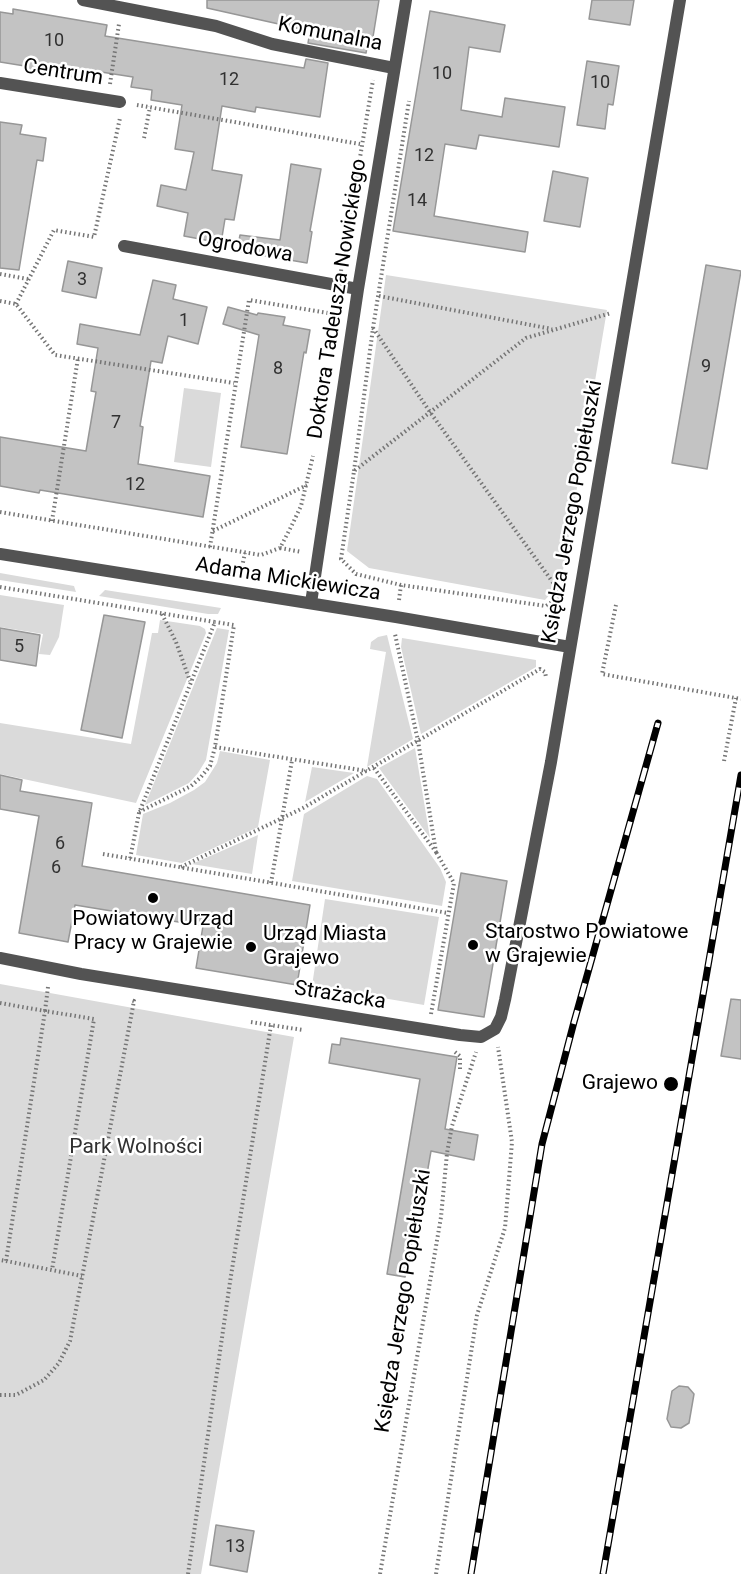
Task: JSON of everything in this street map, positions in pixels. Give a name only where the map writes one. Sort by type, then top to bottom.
[{"type":"street","name":"Komunalna","points":[[83,0],[216,26],[272,44],[394,68]]},
{"type":"street","name":"Doktora Tadeusza Nowickiego","points":[[311,603],[358,289],[406,0]]},
{"type":"street","name":"Księdza Jerzego Popiełuszki","points":[[495,1029],[506,1000],[551,762],[680,0]]},
{"type":"street","name":"Centrum","points":[[0,83],[117,102]]},
{"type":"street","name":"Ogrodowa","points":[[124,246],[358,289]]},
{"type":"street","name":"Adama Mickiewicza","points":[[0,554],[570,647]]},
{"type":"street","name":"Strażacka","points":[[0,958],[103,978],[481,1037]]},
{"type":"street","points":[[481,1037],[495,1029]]},
{"type":"path","points":[[16,304],[54,230],[94,237],[117,102],[121,7]]},
{"type":"path","points":[[410,95],[373,328],[341,559],[356,574],[401,585],[546,606],[562,595],[564,584]]},
{"type":"path","points":[[117,102],[360,144]]},
{"type":"path","points":[[144,138],[150,107]]},
{"type":"path","points":[[0,274],[28,279]]},
{"type":"path","points":[[379,296],[555,330]]},
{"type":"path","points":[[210,547],[234,383],[249,300],[334,314]]},
{"type":"path","points":[[0,302],[16,304],[55,355],[234,383]]},
{"type":"path","points":[[354,471],[526,338],[611,313],[609,325]]},
{"type":"path","points":[[373,328],[430,412],[562,595]]},
{"type":"path","points":[[52,521],[78,358]]},
{"type":"path","points":[[213,531],[308,484]]},
{"type":"path","points":[[0,512],[245,553],[261,555],[280,548],[302,552]]},
{"type":"path","points":[[242,567],[245,553]]},
{"type":"path","points":[[401,585],[395,638],[418,741],[436,852]]},
{"type":"path","points":[[0,587],[234,625],[210,766],[201,778],[168,799],[138,813]]},
{"type":"path","points":[[616,606],[602,674],[739,699],[724,761]]},
{"type":"path","points":[[162,613],[191,682]]},
{"type":"path","points":[[130,859],[138,813],[215,622]]},
{"type":"path","points":[[181,867],[282,819],[374,768],[540,669],[545,672],[547,680]]},
{"type":"path","points":[[215,747],[367,771]]},
{"type":"path","points":[[271,883],[292,760]]},
{"type":"path","points":[[374,768],[436,852],[454,883],[431,1014],[442,1016]]},
{"type":"path","points":[[103,854],[448,913]]},
{"type":"path","points":[[38,985],[59,988]]},
{"type":"path","points":[[6,1261],[48,987]]},
{"type":"path","points":[[0,1395],[16,1395],[44,1380],[59,1363],[70,1341],[134,1000],[123,999]]},
{"type":"path","points":[[0,1003],[94,1019],[52,1270]]},
{"type":"path","points":[[188,1574],[230,1282],[271,1025]]},
{"type":"path","points":[[436,1574],[477,1315],[505,1228],[513,1142],[495,1029]]},
{"type":"path","name":"Księdza Jerzego Popiełuszki","points":[[380,1574],[441,1217],[448,1144],[481,1037]]},
{"type":"path","points":[[0,1260],[82,1276]]},
{"type":"green space","points":[[386,275],[607,310],[561,582],[545,600],[369,568],[347,551]]},
{"type":"green space","points":[[184,388],[221,393],[211,467],[174,462]]},
{"type":"green space","points":[[0,573],[74,586],[76,592],[0,580]]},
{"type":"green space","points":[[105,590],[221,608],[218,614],[208,614],[99,596]]},
{"type":"green space","points":[[0,595],[64,605],[59,637],[50,655],[39,654],[43,634],[0,627]]},
{"type":"green space","points":[[160,620],[200,626],[205,629],[206,633],[136,803],[0,774],[0,723],[131,744],[152,633],[158,633]]},
{"type":"green space","points":[[217,628],[229,630],[206,760],[189,783],[145,805]]},
{"type":"green space","points":[[387,635],[413,739],[367,767],[386,652],[370,649],[371,642]]},
{"type":"green space","points":[[402,638],[536,660],[536,667],[421,734],[401,647]]},
{"type":"green space","points":[[415,748],[430,838],[379,768]]},
{"type":"green space","points":[[220,751],[270,760],[258,827],[182,863],[136,855],[143,814],[170,803],[205,782],[217,763]]},
{"type":"green space","points":[[312,767],[354,773],[305,802]]},
{"type":"green space","points":[[367,776],[377,779],[440,868],[446,882],[442,906],[292,881],[304,814]]},
{"type":"green space","points":[[258,835],[252,874],[192,864]]},
{"type":"green space","points":[[325,899],[439,917],[424,1005],[312,986]]},
{"type":"green space","name":"Park Wolności","points":[[0,984],[294,1037],[201,1574],[0,1574]]},
{"type":"building","points":[[207,0],[379,0],[372,43],[368,43],[366,53],[308,43],[310,31],[207,8]]},
{"type":"building","points":[[592,0],[634,0],[630,25],[589,19]]},
{"type":"building","points":[[13,9],[107,25],[105,36],[304,68],[306,59],[328,63],[320,117],[256,107],[255,112],[222,106],[212,170],[242,175],[234,220],[225,219],[221,243],[184,236],[188,213],[157,206],[161,185],[186,190],[194,152],[175,149],[182,105],[151,100],[152,90],[131,87],[133,77],[82,69],[81,78],[24,69],[25,66],[0,62],[0,12],[13,14]]},
{"type":"building","points":[[430,11],[505,25],[500,52],[469,47],[461,110],[502,117],[505,98],[565,107],[559,147],[479,135],[476,149],[445,144],[434,216],[528,232],[525,252],[393,231]]},
{"type":"building","points":[[587,61],[619,66],[613,105],[608,104],[605,129],[577,125]]},
{"type":"building","points":[[0,122],[22,125],[20,134],[46,138],[43,161],[37,160],[19,270],[0,268]]},
{"type":"building","points":[[291,164],[321,169],[307,263],[237,251],[240,235],[280,240]]},
{"type":"building","points":[[553,171],[588,178],[580,227],[544,221]]},
{"type":"building","points":[[68,261],[102,268],[96,298],[62,291]]},
{"type":"building","points":[[706,265],[741,271],[707,469],[672,463]]},
{"type":"building","points":[[153,280],[176,285],[173,299],[207,307],[198,344],[168,336],[162,363],[151,361],[140,426],[143,427],[138,464],[210,476],[203,517],[40,490],[39,493],[0,486],[0,437],[86,451],[96,392],[91,391],[98,348],[77,344],[80,324],[140,335]]},
{"type":"building","points":[[228,307],[257,315],[258,313],[285,317],[283,325],[310,330],[306,353],[304,352],[287,454],[241,447],[259,335],[223,324]]},
{"type":"building","points":[[104,615],[145,622],[122,738],[81,730]]},
{"type":"building","points":[[0,628],[40,635],[36,666],[0,660]]},
{"type":"building","points":[[0,775],[22,780],[20,791],[92,803],[82,866],[310,905],[297,985],[196,968],[203,926],[75,905],[68,942],[19,933],[39,816],[0,809]]},
{"type":"building","name":"Starostwo Powiatowe w Grajewie","points":[[461,873],[507,881],[484,1017],[438,1010]]},
{"type":"building","points":[[731,999],[741,1000],[741,1059],[721,1056]]},
{"type":"building","points":[[341,1038],[457,1057],[445,1129],[478,1135],[474,1160],[431,1151],[416,1237],[413,1236],[405,1277],[387,1274],[420,1079],[329,1063],[332,1044],[340,1045]]},
{"type":"building","points":[[679,1386],[688,1387],[694,1394],[689,1423],[681,1428],[671,1427],[667,1419],[672,1391]]},
{"type":"building","points":[[216,1525],[254,1531],[247,1572],[210,1565]]},
{"type":"railway","points":[[471,1574],[542,1144],[658,723]]},
{"type":"railway","points":[[603,1574],[741,775]]},
{"type":"place","name":"Powiatowy Urząd Pracy w Grajewie","points":[[153,898]]},
{"type":"place","name":"Starostwo Powiatowe w Grajewie","points":[[473,945]]},
{"type":"place","name":"Urząd Miasta Grajewo","points":[[251,947]]},
{"type":"place","name":"Grajewo","points":[[671,1084]]}]
